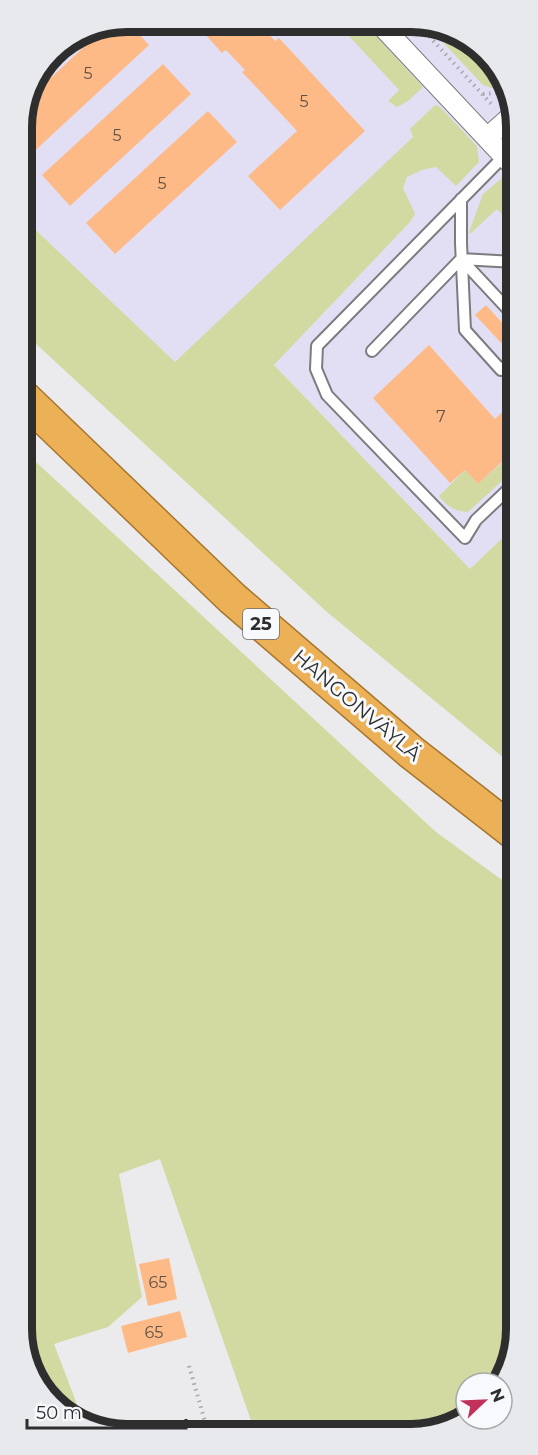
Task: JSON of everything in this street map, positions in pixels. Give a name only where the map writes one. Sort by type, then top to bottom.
[{"type":"highway","name":"HANGONVÄYLÄ","points":[[32,405],[232,598],[411,752],[506,827]]},
{"type":"street","points":[[387,32],[507,160]]},
{"type":"street","points":[[487,138],[506,121]]},
{"type":"lane","points":[[507,164],[461,199],[317,346],[316,369],[327,395],[465,538],[476,520],[507,492]]},
{"type":"lane","points":[[461,199],[461,259],[465,330],[501,370],[507,365]]},
{"type":"lane","points":[[461,259],[507,308]]},
{"type":"lane","points":[[372,351],[461,259],[507,262]]},
{"type":"path","points":[[426,33],[482,94],[505,113]]},
{"type":"path","points":[[482,94],[500,93]]},
{"type":"path","points":[[189,1366],[206,1424]]},
{"type":"shaded area","points":[[412,32],[430,33],[454,41],[479,59],[494,79],[501,96],[507,127],[507,535],[470,569],[274,365],[409,222],[179,366],[32,226],[32,120],[35,102],[41,84],[64,55],[79,44],[108,33]]},
{"type":"green space","points":[[345,32],[372,32],[423,87],[408,101],[397,107],[388,101],[399,90]]},
{"type":"green space","points":[[436,35],[454,41],[479,59],[497,87],[483,85]]},
{"type":"green space","points":[[435,105],[439,106],[477,146],[479,162],[456,186],[436,167],[407,177],[403,188],[415,214],[410,222],[274,365],[470,569],[507,534],[506,760],[327,612],[32,340],[32,226],[175,362],[413,137],[410,129]]},
{"type":"green space","points":[[502,178],[507,178],[507,219],[497,209],[470,234],[469,232],[483,194]]},
{"type":"green space","points":[[32,458],[436,832],[506,883],[506,1335],[505,1347],[496,1371],[454,1371],[454,1413],[430,1422],[252,1424],[160,1159],[119,1174],[142,1297],[108,1327],[54,1344],[80,1411],[59,1396],[41,1371],[33,1347],[31,1328]]},
{"type":"green space","points":[[507,459],[507,477],[468,512],[452,508],[439,496],[465,470],[478,484]]},
{"type":"building","points":[[137,32],[149,45],[32,153],[32,120],[40,88],[94,38],[108,33]]},
{"type":"building","points":[[203,32],[266,32],[275,41],[279,38],[365,131],[280,210],[248,176],[297,131],[242,72],[245,70],[226,50],[222,53]]},
{"type":"building","points":[[163,64],[191,94],[70,206],[42,175]]},
{"type":"building","points":[[208,111],[237,142],[115,254],[86,223]]},
{"type":"building","points":[[486,305],[507,328],[505,347],[475,315]]},
{"type":"building","points":[[429,345],[495,419],[507,408],[507,458],[478,484],[465,470],[450,483],[373,398]]},
{"type":"building","points":[[169,1258],[177,1299],[148,1306],[139,1264]]},
{"type":"building","points":[[180,1311],[187,1337],[128,1353],[121,1326]]}]
